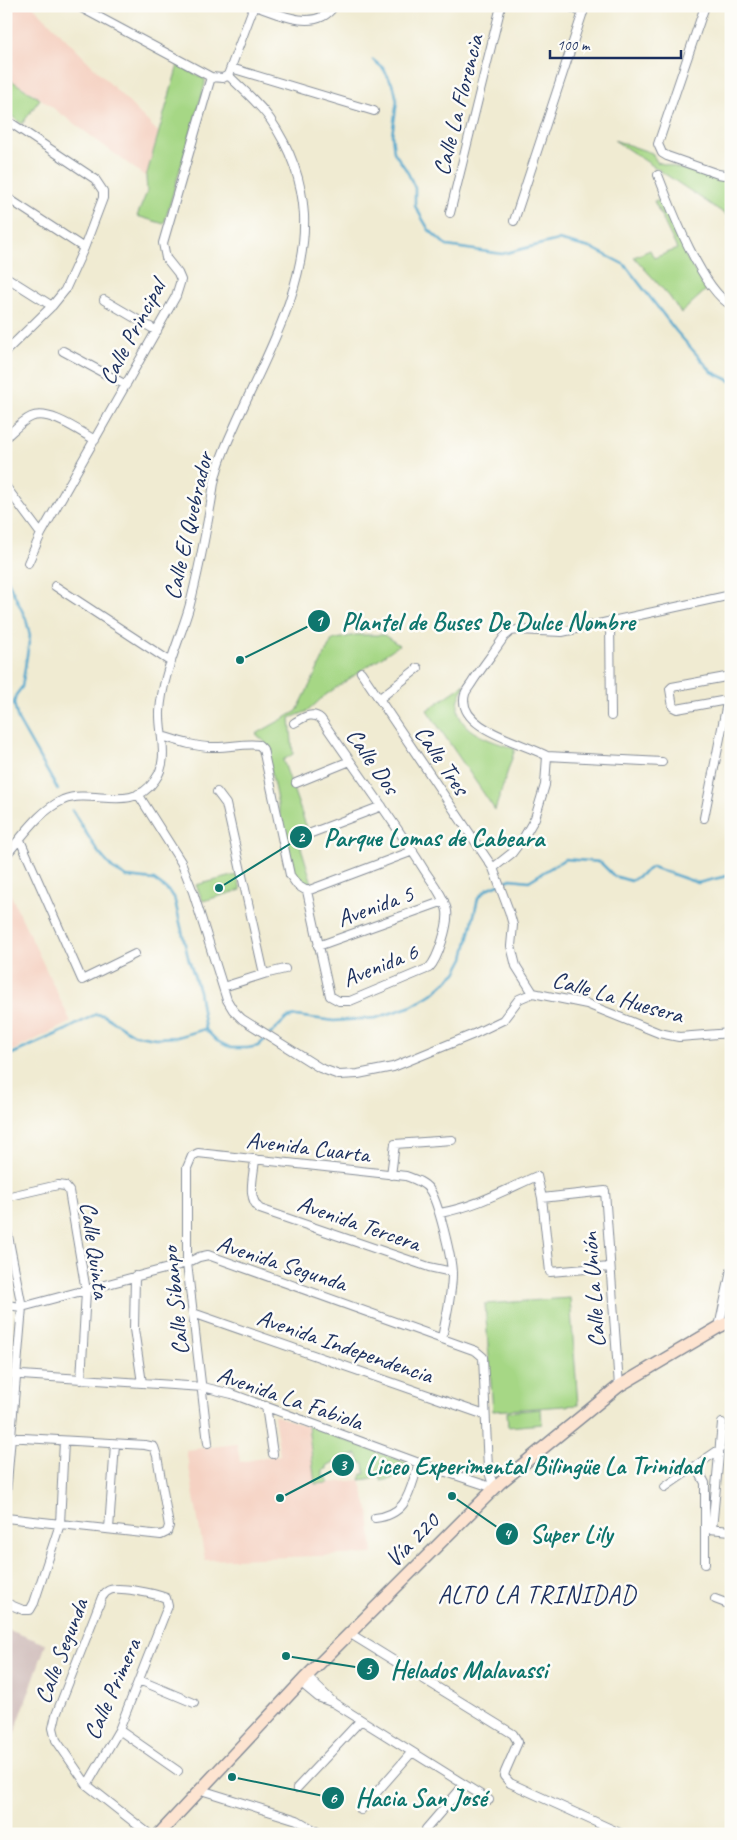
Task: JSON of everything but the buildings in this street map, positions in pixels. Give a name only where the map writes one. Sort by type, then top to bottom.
[{"type":"main road","name":"Vía 220","points":[[159,1834],[303,1679],[494,1488],[619,1386],[719,1327],[731,1322]]},
{"type":"street","points":[[78,6],[211,77],[223,78],[230,71],[254,6],[304,20],[314,20],[324,16],[334,6]]},
{"type":"street","name":"Calle La Florencia","points":[[450,213],[501,6]]},
{"type":"street","points":[[514,221],[584,10],[569,6]]},
{"type":"street","points":[[705,6],[658,144],[662,153],[667,156],[718,174],[731,173]]},
{"type":"street","points":[[230,71],[374,111]]},
{"type":"street","name":"Calle El Quebrador","points":[[8,850],[20,840],[44,812],[64,800],[77,796],[116,799],[138,794],[157,778],[163,751],[160,711],[163,689],[189,606],[216,475],[225,448],[290,303],[298,276],[302,244],[304,217],[295,167],[269,118],[230,71]]},
{"type":"street","name":"Calle Principal","points":[[28,563],[41,534],[157,331],[180,286],[181,280],[166,258],[163,243],[211,77]]},
{"type":"street","points":[[6,122],[11,123],[95,178],[102,191],[102,204],[65,290],[52,306],[6,351]]},
{"type":"street","points":[[658,175],[704,277],[718,294],[731,305]]},
{"type":"street","points":[[6,197],[84,248]]},
{"type":"street","points":[[6,277],[52,306]]},
{"type":"street","points":[[104,300],[157,331]]},
{"type":"street","points":[[63,351],[126,385]]},
{"type":"street","points":[[6,437],[30,417],[40,415],[52,416],[95,440]]},
{"type":"street","points":[[6,487],[41,534]]},
{"type":"street","points":[[55,586],[171,662]]},
{"type":"street","points":[[662,762],[547,756],[485,730],[472,719],[466,710],[465,694],[504,637],[511,631],[562,632],[731,596]]},
{"type":"street","points":[[610,621],[611,716]]},
{"type":"street","points":[[379,699],[418,668]]},
{"type":"street","name":"Calle Tres","points":[[361,672],[493,868],[504,895],[513,926],[511,946],[516,966],[533,993]]},
{"type":"street","points":[[727,700],[678,709],[673,707],[670,689],[672,687],[731,676]]},
{"type":"street","points":[[704,818],[731,683]]},
{"type":"street","name":"Calle Dos","points":[[294,723],[311,715],[321,719],[413,851],[444,901],[448,913],[439,954],[435,962]]},
{"type":"street","points":[[162,736],[183,743],[212,747],[249,744],[259,745],[262,749],[290,875],[297,885],[307,891],[318,946]]},
{"type":"street","points":[[493,868],[512,853],[524,837],[534,818],[546,785],[547,756]]},
{"type":"street","points":[[296,783],[350,761]]},
{"type":"street","points":[[217,792],[226,804],[264,974]]},
{"type":"street","name":"Calle La Huesera","points":[[138,794],[181,862],[193,892],[227,1000],[233,1010],[242,1019],[320,1068],[339,1075],[358,1074],[393,1067],[503,1020],[520,999],[533,993],[587,1004],[659,1033],[679,1037],[731,1033]]},
{"type":"street","points":[[306,834],[382,806]]},
{"type":"street","points":[[20,840],[82,980],[135,954]]},
{"type":"street","points":[[307,891],[413,851]]},
{"type":"street","name":"Avenida 5","points":[[318,946],[444,901]]},
{"type":"street","name":"Avenida 6","points":[[318,946],[330,996],[338,1001],[350,1001],[429,968],[435,962]]},
{"type":"street","points":[[223,987],[285,969]]},
{"type":"street","points":[[391,1175],[395,1144],[452,1140]]},
{"type":"street","name":"Avenida Cuarta","points":[[192,1156],[198,1153],[406,1176],[419,1181],[429,1188],[440,1213]]},
{"type":"street","name":"Calle Sibanpo","points":[[192,1156],[187,1168],[187,1263],[203,1387],[208,1443]]},
{"type":"street","name":"Avenida Tercera","points":[[255,1159],[252,1195],[255,1205],[260,1209],[410,1260],[452,1272]]},
{"type":"street","points":[[442,1338],[452,1272],[440,1213],[472,1206],[538,1176],[550,1272],[610,1267]]},
{"type":"street","name":"Calle Quinta","points":[[6,1197],[58,1185],[65,1186],[68,1192],[86,1291],[81,1380]]},
{"type":"street","name":"Calle La Unión","points":[[542,1198],[605,1191],[619,1386]]},
{"type":"street","points":[[6,1226],[22,1307],[9,1437],[6,1495]]},
{"type":"street","name":"Avenida Segunda","points":[[6,1306],[22,1307],[86,1291],[187,1263],[208,1255],[476,1351],[483,1357],[485,1415]]},
{"type":"street","points":[[719,1327],[731,1271]]},
{"type":"street","points":[[136,1276],[134,1329],[142,1383]]},
{"type":"street","name":"Avenida Independencia","points":[[193,1313],[485,1415]]},
{"type":"street","name":"Avenida La Fabiola","points":[[6,1374],[203,1387],[232,1394],[419,1463],[494,1488]]},
{"type":"street","points":[[266,1406],[272,1454]]},
{"type":"street","points":[[485,1415],[488,1469],[494,1488]]},
{"type":"street","points":[[705,1564],[722,1423]]},
{"type":"street","points":[[6,1518],[160,1535],[167,1532],[169,1526],[158,1456],[154,1447],[9,1437]]},
{"type":"street","points":[[6,1603],[23,1610],[30,1610],[34,1604],[60,1524],[64,1441]]},
{"type":"street","points":[[109,1529],[115,1444]]},
{"type":"street","points":[[665,1487],[720,1449]]},
{"type":"street","points":[[375,1518],[388,1516],[396,1512],[403,1505],[419,1463]]},
{"type":"street","points":[[696,1466],[705,1483],[709,1529]]},
{"type":"street","points":[[709,1529],[731,1531]]},
{"type":"street","name":"Calle Segunda","points":[[87,1785],[56,1740],[53,1728],[102,1597],[108,1590],[116,1589],[159,1595],[166,1598],[168,1606]]},
{"type":"street","points":[[715,1599],[731,1605]]},
{"type":"street","name":"Calle Primera","points":[[87,1785],[119,1730],[168,1606]]},
{"type":"street","points":[[349,1633],[513,1734],[518,1742],[504,1776],[510,1783],[622,1834]]},
{"type":"street","points":[[303,1679],[334,1703],[489,1800]]},
{"type":"street","points":[[139,1680],[194,1703]]},
{"type":"street","points":[[297,1788],[361,1720]]},
{"type":"street","points":[[119,1730],[178,1771]]},
{"type":"street","points":[[361,1810],[412,1752]]},
{"type":"street","points":[[87,1785],[149,1834]]},
{"type":"street","points":[[426,1829],[464,1786]]},
{"type":"street","points":[[201,1790],[297,1820],[322,1834]]},
{"type":"shaded area","points":[[6,6],[33,6],[158,132],[146,177],[33,93],[6,77]]},
{"type":"shaded area","points":[[6,885],[71,1022],[12,1051],[6,1044]]},
{"type":"shaded area","points":[[274,1415],[307,1426],[315,1484],[360,1480],[369,1512],[373,1554],[205,1560],[186,1450],[237,1444],[240,1462],[280,1455]]},
{"type":"shaded area","points":[[6,1629],[46,1644],[11,1743],[6,1741]]},
{"type":"green space","points":[[178,65],[205,79],[205,84],[164,224],[137,216],[147,192],[146,177]]},
{"type":"green space","points":[[6,77],[40,99],[22,124],[13,117],[6,115]]},
{"type":"green space","points":[[614,140],[652,153],[657,162],[731,183],[731,218]]},
{"type":"green space","points":[[654,201],[664,201],[685,245],[686,257],[706,290],[681,313],[669,296],[634,257],[650,250],[654,258],[677,249]]},
{"type":"green space","points":[[356,635],[384,635],[399,645],[324,696],[308,711],[290,718],[293,754],[283,760],[310,837],[299,841],[312,883],[302,884],[292,872],[265,742],[256,734],[297,711],[332,640]]},
{"type":"green space","points":[[465,684],[458,703],[459,713],[463,722],[469,729],[487,739],[515,749],[495,810],[427,710]]},
{"type":"green space","points":[[237,875],[241,890],[203,901],[196,885]]},
{"type":"green space","points":[[570,1298],[578,1405],[493,1411],[485,1304]]},
{"type":"green space","points":[[541,1409],[542,1424],[508,1427],[507,1412]]},
{"type":"green space","points":[[308,1426],[410,1464],[409,1475],[381,1481],[381,1477],[360,1480],[362,1474],[365,1474],[364,1463],[361,1463],[357,1454],[337,1460],[327,1466],[327,1469],[323,1470],[323,1478],[328,1478],[329,1483],[315,1484]]},
{"type":"waterway","points":[[373,60],[383,68],[394,87],[397,101],[392,135],[394,152],[407,171],[415,188],[415,206],[429,230],[447,246],[502,254],[558,240],[594,249],[625,265],[676,331],[712,372],[731,381]]},
{"type":"waterway","points":[[6,577],[26,619],[30,636],[22,687],[16,695],[14,703],[18,720],[58,790]]},
{"type":"waterway","points":[[72,810],[98,852],[113,869],[127,877],[154,880],[174,897],[188,957],[199,991],[205,1029]]},
{"type":"waterway","points":[[205,1029],[217,1041],[231,1048],[248,1048],[258,1046],[287,1018],[296,1016],[334,1021],[376,1018],[412,1006],[432,994],[456,973],[464,958],[478,898],[487,889],[511,879],[529,881],[565,859],[600,862],[614,876],[631,881],[652,867],[698,883],[731,875]]},
{"type":"waterway","points":[[6,1055],[66,1030],[96,1014],[103,1015],[133,1034],[155,1038],[177,1037],[205,1029]]},
{"type":"place","name":"Plantel de Buses De Dulce Nombre","points":[[240,660]]},
{"type":"place","name":"Parque Lomas de Cabeara","points":[[219,888]]},
{"type":"place","name":"Super Lily","points":[[452,1496]]},
{"type":"place","name":"Liceo Experimental Bilingüe La Trinidad","points":[[280,1498]]},
{"type":"place","name":"Helados Malavassi","points":[[286,1656]]},
{"type":"place","name":"Hacia San José","points":[[232,1777]]},
{"type":"district","name":"ALTO LA TRINIDAD","points":[[537,1594]]}]
